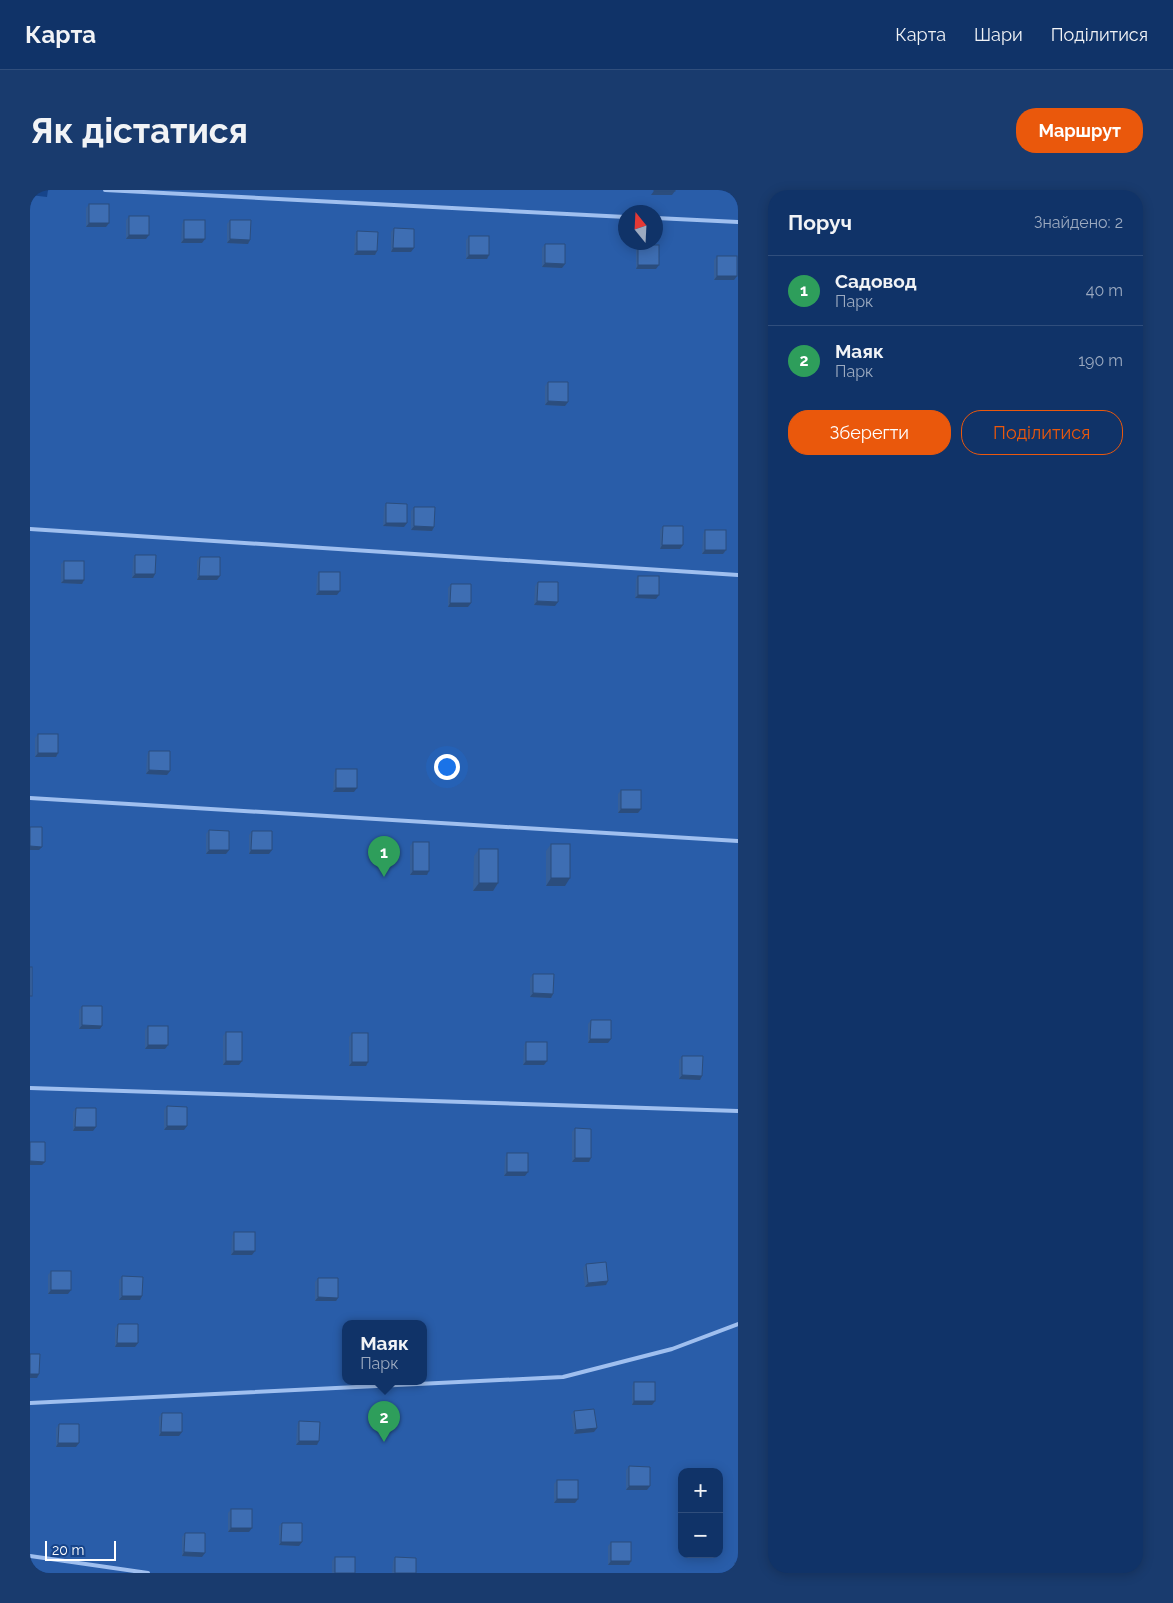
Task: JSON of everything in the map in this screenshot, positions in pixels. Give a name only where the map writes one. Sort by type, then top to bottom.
[{"type":"lane","points":[[104,190],[618,217]]},
{"type":"lane","points":[[663,218],[738,222]]},
{"type":"lane","points":[[30,529],[738,574]]},
{"type":"lane","points":[[30,798],[738,841]]},
{"type":"lane","points":[[30,1088],[738,1111]]},
{"type":"lane","points":[[427,1384],[563,1377],[672,1349],[738,1324]]},
{"type":"lane","points":[[30,1403],[399,1385]]},
{"type":"lane","points":[[30,1556],[148,1573]]},
{"type":"shaded area","points":[[48,190],[738,190],[738,1573],[30,1573],[30,195],[47,197]]},
{"type":"building","points":[[675,190],[675,191],[654,191]]},
{"type":"building","points":[[89,204],[109,204],[109,223],[89,223]]},
{"type":"building","points":[[129,216],[149,216],[149,235],[129,235]]},
{"type":"building","points":[[184,220],[205,220],[205,239],[184,239]]},
{"type":"building","points":[[230,220],[251,220],[250,240],[230,239]]},
{"type":"building","points":[[394,228],[414,229],[414,248],[393,248]]},
{"type":"building","points":[[357,231],[378,232],[377,251],[357,251]]},
{"type":"building","points":[[469,236],[489,236],[489,255],[469,255]]},
{"type":"building","points":[[545,244],[565,244],[565,264],[545,263]]},
{"type":"building","points":[[638,250],[659,250],[659,265],[638,265]]},
{"type":"building","points":[[717,256],[737,256],[737,276],[717,276]]},
{"type":"building","points":[[548,382],[568,382],[568,402],[548,401]]},
{"type":"building","points":[[386,503],[407,504],[407,523],[386,523]]},
{"type":"building","points":[[414,507],[435,507],[434,527],[414,526]]},
{"type":"building","points":[[663,526],[683,526],[683,545],[662,545]]},
{"type":"building","points":[[705,530],[726,530],[726,550],[705,550]]},
{"type":"building","points":[[135,555],[156,555],[155,574],[135,574]]},
{"type":"building","points":[[200,557],[220,557],[220,576],[199,576]]},
{"type":"building","points":[[64,561],[84,561],[84,580],[64,580]]},
{"type":"building","points":[[319,572],[340,572],[340,591],[319,591]]},
{"type":"building","points":[[638,576],[659,576],[659,595],[638,595]]},
{"type":"building","points":[[538,582],[558,582],[558,602],[537,601]]},
{"type":"building","points":[[451,584],[471,584],[471,603],[450,603]]},
{"type":"building","points":[[38,734],[58,734],[58,753],[38,753]]},
{"type":"building","points":[[149,751],[170,751],[170,771],[149,770]]},
{"type":"building","points":[[336,769],[357,769],[357,788],[336,788]]},
{"type":"building","points":[[621,790],[641,790],[641,809],[621,809]]},
{"type":"building","points":[[30,827],[42,827],[42,847],[30,846]]},
{"type":"building","points":[[209,830],[229,831],[229,850],[209,850]]},
{"type":"building","points":[[252,831],[272,831],[272,850],[251,850]]},
{"type":"building","points":[[413,842],[429,842],[429,871],[413,871]]},
{"type":"building","points":[[551,844],[570,844],[570,878],[551,878]]},
{"type":"building","points":[[479,849],[498,849],[498,883],[479,883]]},
{"type":"building","points":[[30,967],[32,967],[32,996],[30,996]]},
{"type":"building","points":[[533,974],[554,974],[553,994],[533,993]]},
{"type":"building","points":[[82,1006],[102,1006],[102,1026],[82,1025]]},
{"type":"building","points":[[591,1020],[611,1020],[611,1039],[590,1039]]},
{"type":"building","points":[[148,1026],[168,1026],[168,1045],[148,1045]]},
{"type":"building","points":[[226,1032],[242,1032],[242,1061],[226,1061]]},
{"type":"building","points":[[352,1033],[368,1033],[368,1062],[352,1062]]},
{"type":"building","points":[[526,1042],[547,1042],[547,1061],[526,1061]]},
{"type":"building","points":[[682,1056],[703,1056],[702,1076],[682,1075]]},
{"type":"building","points":[[167,1106],[187,1107],[187,1126],[167,1126]]},
{"type":"building","points":[[76,1108],[96,1108],[96,1127],[75,1127]]},
{"type":"building","points":[[575,1128],[591,1129],[591,1158],[575,1158]]},
{"type":"building","points":[[30,1142],[45,1142],[45,1162],[30,1161]]},
{"type":"building","points":[[507,1153],[528,1153],[528,1172],[507,1172]]},
{"type":"building","points":[[234,1232],[255,1232],[255,1251],[234,1251]]},
{"type":"building","points":[[606,1262],[608,1281],[588,1283],[586,1264]]},
{"type":"building","points":[[51,1271],[71,1271],[71,1290],[51,1290]]},
{"type":"building","points":[[122,1276],[143,1277],[142,1296],[122,1296]]},
{"type":"building","points":[[318,1278],[338,1278],[338,1298],[318,1297]]},
{"type":"building","points":[[118,1324],[138,1324],[138,1343],[117,1343]]},
{"type":"building","points":[[30,1354],[40,1354],[39,1374],[30,1374]]},
{"type":"building","points":[[634,1382],[655,1382],[655,1401],[634,1401]]},
{"type":"building","points":[[594,1409],[597,1428],[576,1430],[574,1411]]},
{"type":"building","points":[[162,1413],[182,1413],[182,1432],[161,1432]]},
{"type":"building","points":[[299,1421],[320,1422],[319,1441],[299,1441]]},
{"type":"building","points":[[59,1424],[79,1424],[79,1443],[58,1443]]},
{"type":"building","points":[[629,1466],[650,1467],[650,1486],[629,1486]]},
{"type":"building","points":[[557,1480],[578,1480],[578,1499],[557,1499]]},
{"type":"building","points":[[231,1509],[252,1509],[252,1528],[231,1528]]},
{"type":"building","points":[[282,1523],[302,1523],[302,1542],[281,1542]]},
{"type":"building","points":[[185,1533],[205,1533],[205,1553],[184,1552]]},
{"type":"building","points":[[611,1542],[631,1542],[631,1561],[611,1561]]},
{"type":"building","points":[[335,1557],[355,1557],[355,1573],[335,1573]]},
{"type":"building","points":[[395,1557],[416,1558],[416,1573],[395,1573]]},
{"type":"building","points":[[735,1563],[738,1563],[738,1573],[735,1573]]},
{"type":"place","name":"Садовод","points":[[384,877]]},
{"type":"place","name":"Маяк","points":[[384,1442]]}]
